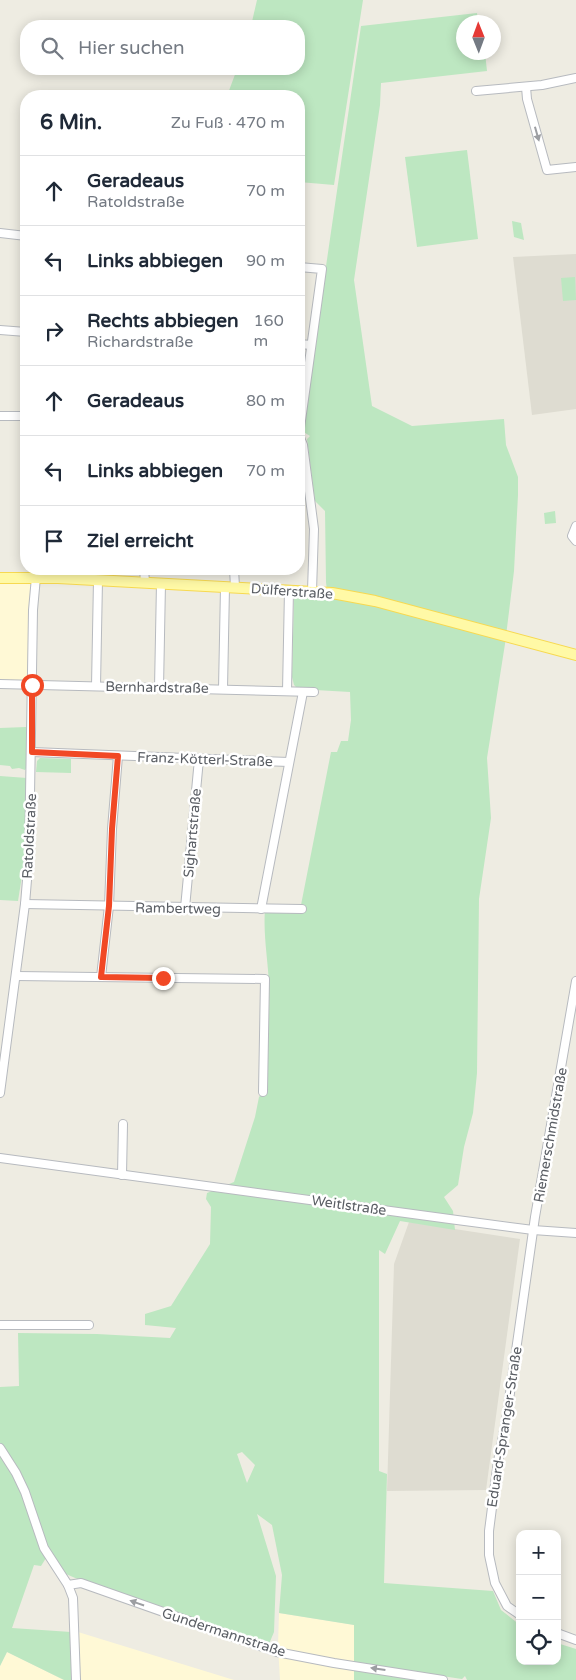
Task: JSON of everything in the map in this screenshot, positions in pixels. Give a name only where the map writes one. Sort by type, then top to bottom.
[{"type":"main road","name":"Dülferstraße","points":[[0,578],[48,575]]},
{"type":"main road","name":"Dülferstraße","points":[[70,575],[98,580],[312,591],[375,601],[576,655]]},
{"type":"street","points":[[476,91],[526,87],[576,78]]},
{"type":"street","points":[[526,87],[527,99],[548,170],[576,168]]},
{"type":"street","points":[[0,232],[20,235]]},
{"type":"street","points":[[305,268],[322,269],[305,390]]},
{"type":"street","points":[[0,330],[20,332]]},
{"type":"street","points":[[305,344],[311,345]]},
{"type":"street","points":[[0,416],[20,416]]},
{"type":"street","points":[[305,460],[314,528],[312,591]]},
{"type":"street","points":[[576,526],[572,536],[576,541]]},
{"type":"street","points":[[144,575],[145,582]]},
{"type":"street","points":[[223,689],[230,587],[233,575]]},
{"type":"street","name":"Ratoldstraße","points":[[0,1093],[25,904],[29,856],[33,610],[36,577]]},
{"type":"street","points":[[96,686],[98,580]]},
{"type":"street","points":[[159,688],[162,583]]},
{"type":"street","points":[[288,691],[289,590]]},
{"type":"street","name":"Bernhardstraße","points":[[0,684],[314,692]]},
{"type":"street","points":[[261,909],[303,692]]},
{"type":"street","name":"Franz-Kötterl-Straße","points":[[32,752],[289,762]]},
{"type":"street","points":[[101,977],[109,906],[112,829],[118,756]]},
{"type":"street","name":"Sighartstraße","points":[[185,908],[199,759]]},
{"type":"street","name":"Rambertweg","points":[[25,904],[302,910]]},
{"type":"street","points":[[16,976],[266,979],[263,1092]]},
{"type":"street","name":"Riemerschmidstraße","points":[[534,1230],[576,981]]},
{"type":"street","points":[[122,1175],[123,1124]]},
{"type":"street","name":"Weitlstraße","points":[[0,1158],[534,1230],[576,1233]]},
{"type":"street","name":"Eduard-Spranger-Straße","points":[[516,1612],[507,1606],[495,1583],[489,1555],[489,1531],[534,1230]]},
{"type":"street","points":[[0,1325],[89,1325]]},
{"type":"street","points":[[0,1448],[16,1473],[25,1492],[38,1535],[44,1548],[68,1585],[73,1598],[76,1680]]},
{"type":"street","name":"Gundermannstraße","points":[[68,1585],[81,1583],[277,1652],[443,1680]]},
{"type":"street","points":[[561,1634],[576,1640]]},
{"type":"shaded area","points":[[576,254],[576,409],[532,415],[513,257]]},
{"type":"shaded area","points":[[32,578],[31,683],[0,683],[0,579]]},
{"type":"shaded area","points":[[409,1222],[520,1239],[486,1490],[387,1491],[394,1264]]},
{"type":"shaded area","points":[[279,1613],[355,1625],[354,1680],[280,1680]]},
{"type":"shaded area","points":[[71,1632],[78,1632],[234,1680],[71,1680]]},
{"type":"shaded area","points":[[7,1652],[64,1680],[0,1680],[0,1666]]},
{"type":"green space","points":[[257,0],[363,0],[334,185],[305,183],[305,90],[229,90],[235,75],[305,75],[305,20],[252,20]]},
{"type":"green space","points":[[477,13],[477,15],[459,15]]},
{"type":"green space","points":[[456,15],[456,60],[486,60],[487,71],[381,83],[380,105],[354,280],[372,406],[412,426],[504,419],[506,445],[518,477],[514,571],[505,644],[487,758],[491,818],[479,899],[477,1073],[473,1113],[464,1147],[458,1185],[444,1197],[453,1211],[455,1230],[400,1221],[385,1254],[379,1250],[379,1471],[387,1474],[384,1583],[493,1591],[501,1610],[516,1622],[516,1665],[561,1665],[561,1644],[576,1649],[576,1680],[467,1680],[465,1676],[462,1679],[354,1663],[354,1625],[279,1613],[282,1575],[272,1525],[257,1514],[276,1576],[274,1632],[269,1644],[259,1645],[89,1584],[66,1574],[56,1562],[46,1558],[41,1566],[34,1565],[12,1628],[71,1632],[71,1680],[64,1680],[7,1652],[0,1666],[0,1387],[19,1386],[18,1333],[97,1334],[170,1338],[176,1328],[145,1325],[145,1314],[171,1306],[210,1244],[211,1207],[206,1199],[207,1193],[234,1182],[255,1117],[259,1097],[266,1089],[269,998],[265,909],[301,905],[331,752],[337,752],[341,741],[348,741],[351,720],[350,692],[298,689],[294,685],[292,677],[294,596],[328,600],[325,511],[315,501],[307,439],[310,436],[305,433],[305,410],[361,26]],"holes":[[[242,1452],[255,1465],[247,1483],[237,1454]]]},
{"type":"green space","points":[[467,150],[478,239],[417,247],[405,157]]},
{"type":"green space","points":[[512,221],[521,223],[524,240],[514,237]]},
{"type":"green space","points":[[575,277],[576,300],[563,301],[561,278]]},
{"type":"green space","points":[[555,511],[556,523],[545,524],[544,513]]},
{"type":"green space","points":[[26,727],[28,732],[27,767],[25,770],[19,768],[12,769],[10,766],[0,765],[0,728]]},
{"type":"green space","points":[[40,758],[71,759],[71,773],[36,772],[37,761]]},
{"type":"green space","points":[[0,776],[27,778],[25,857],[18,901],[0,900]]},
{"type":"green space","points":[[354,1668],[444,1680],[354,1680]]},
{"type":"route","points":[[32,685],[32,752],[118,756],[112,829],[109,906],[101,977],[163,978]]}]
